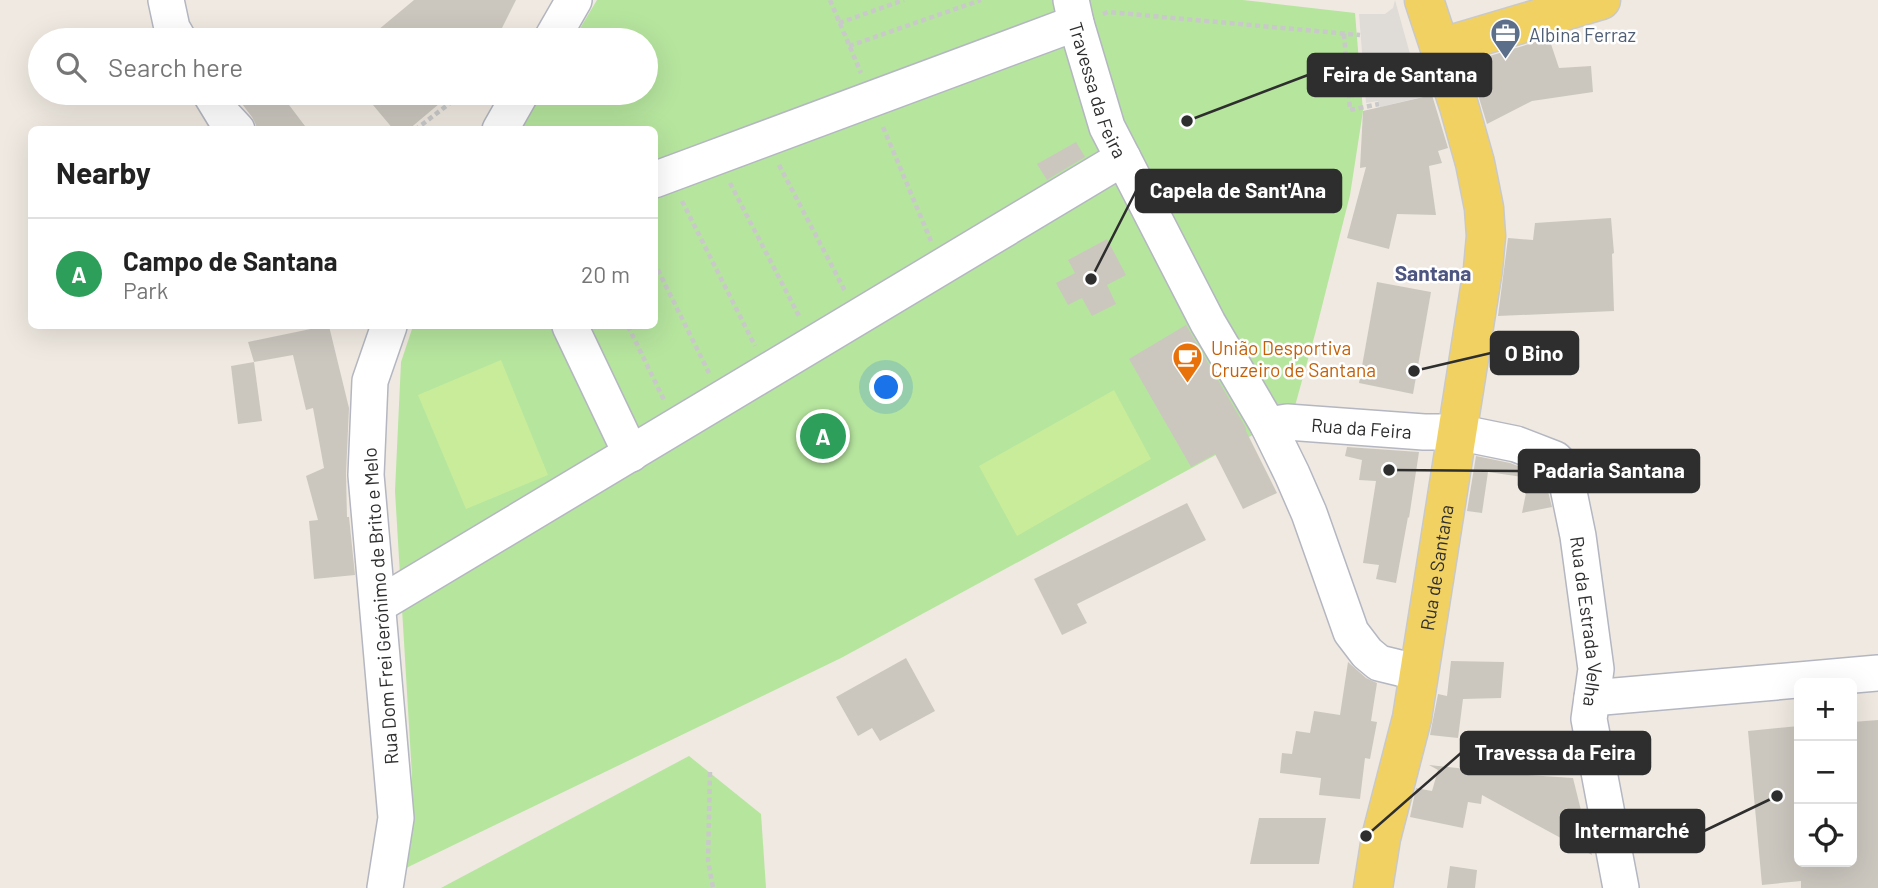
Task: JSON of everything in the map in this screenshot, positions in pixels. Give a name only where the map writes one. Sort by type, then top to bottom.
[{"type":"main road","name":"Rua de Santana","points":[[1373,888],[1381,838],[1412,718],[1420,673],[1483,270],[1486,222],[1475,163],[1424,0]]},
{"type":"main road","points":[[1440,48],[1573,6],[1601,0]]},
{"type":"street","points":[[166,0],[172,28]]},
{"type":"street","points":[[558,28],[573,0]]},
{"type":"street","points":[[662,177],[872,100],[1074,12]]},
{"type":"street","name":"Travessa da Feira","points":[[1074,12],[1107,127],[1208,323],[1268,425],[1309,513],[1351,632],[1367,653],[1379,663],[1420,673]]},
{"type":"street","points":[[217,105],[233,126]]},
{"type":"street","points":[[502,126],[514,105]]},
{"type":"street","points":[[377,604],[1123,158]]},
{"type":"street","name":"Rua Dom Frei Gerónimo de Brito e Melo","points":[[385,888],[397,818],[366,475],[370,381],[388,329]]},
{"type":"street","points":[[571,329],[631,454]]},
{"type":"street","name":"Rua da Feira","points":[[1268,425],[1287,422],[1457,432]]},
{"type":"street","name":"Rua da Estrada Velha","points":[[1457,432],[1517,444],[1555,459],[1564,468],[1578,536],[1596,669],[1589,719],[1621,888]]},
{"type":"street","points":[[1592,698],[1878,673]]},
{"type":"path","points":[[830,0],[943,267]]},
{"type":"path","points":[[839,23],[904,0]]},
{"type":"path","points":[[849,46],[981,0]]},
{"type":"path","points":[[1074,12],[1108,12],[1360,35]]},
{"type":"path","points":[[1344,34],[1350,110],[1379,104]]},
{"type":"path","points":[[1349,96],[1365,93]]},
{"type":"path","points":[[420,126],[447,105]]},
{"type":"path","points":[[765,139],[858,316]]},
{"type":"path","points":[[717,157],[812,344]]},
{"type":"path","points":[[662,177],[767,371]]},
{"type":"path","points":[[658,270],[722,398]]},
{"type":"path","points":[[629,329],[676,426]]},
{"type":"path","points":[[710,772],[708,861],[713,888]]},
{"type":"green space","points":[[597,0],[1243,0],[1355,13],[1363,111],[1350,195],[1293,413],[841,658],[404,869],[412,776],[395,491],[401,362],[412,329],[658,329],[658,126],[523,126],[535,105],[658,105],[658,28],[580,28]]},
{"type":"green space","points":[[501,360],[548,475],[466,509],[418,395]]},
{"type":"green space","points":[[1114,390],[1151,459],[1017,536],[979,466]]},
{"type":"green space","points":[[689,756],[761,814],[766,888],[441,888]]},
{"type":"shaded area","points":[[1395,0],[1422,97],[1380,107],[1378,101],[1366,103],[1359,14],[1385,14],[1393,8]]},
{"type":"building","points":[[414,0],[516,0],[502,28],[380,28]]},
{"type":"building","points":[[1549,38],[1559,68],[1591,66],[1593,92],[1532,101],[1487,124],[1471,72],[1477,63],[1483,58]]},
{"type":"building","points":[[1432,95],[1448,148],[1438,151],[1442,163],[1429,166],[1436,215],[1397,214],[1389,249],[1347,238],[1366,167],[1360,168],[1363,111]]},
{"type":"building","points":[[243,105],[289,105],[305,126],[256,126]]},
{"type":"building","points":[[373,105],[438,105],[413,126],[391,126]]},
{"type":"building","points":[[1076,142],[1085,157],[1047,180],[1037,164]]},
{"type":"building","points":[[1611,218],[1614,311],[1498,316],[1508,238],[1533,240],[1535,223]]},
{"type":"building","points":[[1107,239],[1126,275],[1107,285],[1116,304],[1092,316],[1082,298],[1068,305],[1056,283],[1075,273],[1068,260]]},
{"type":"building","points":[[1377,282],[1431,292],[1413,394],[1359,383]]},
{"type":"building","name":"União Desportiva Cruzeiro de Santana","points":[[1186,325],[1246,428],[1277,493],[1243,509],[1215,454],[1191,467],[1129,359]]},
{"type":"building","points":[[311,329],[330,329],[349,408],[347,517],[355,575],[314,579],[309,521],[318,520],[306,476],[324,468],[313,408],[306,410],[293,355],[254,362],[248,342]]},
{"type":"building","points":[[254,362],[262,421],[238,424],[231,366]]},
{"type":"building","points":[[1347,447],[1419,452],[1396,583],[1376,579],[1379,565],[1363,563],[1376,481],[1359,480],[1362,460],[1345,456]]},
{"type":"building","points":[[1476,456],[1510,463],[1544,476],[1552,507],[1522,513],[1529,478],[1488,472],[1482,513],[1467,511]]},
{"type":"building","points":[[1187,503],[1206,540],[1077,604],[1087,623],[1062,635],[1034,579]]},
{"type":"building","points":[[906,658],[935,711],[880,741],[872,728],[858,736],[836,697]]},
{"type":"building","points":[[1451,661],[1504,662],[1501,698],[1463,699],[1458,738],[1430,735],[1438,694],[1447,696]]},
{"type":"building","points":[[1348,662],[1366,678],[1377,683],[1371,721],[1377,722],[1370,759],[1365,758],[1360,799],[1319,795],[1321,778],[1280,773],[1282,753],[1292,754],[1296,731],[1310,733],[1314,711],[1340,715]]},
{"type":"building","points":[[1878,720],[1878,888],[1801,888],[1801,881],[1762,885],[1748,731],[1794,726],[1794,867],[1857,867],[1857,722]]},
{"type":"building","points":[[1612,735],[1652,763],[1617,758]]},
{"type":"building","points":[[1429,765],[1573,778],[1592,855],[1482,795],[1481,804],[1468,802],[1463,828],[1410,817],[1416,788],[1432,791],[1438,770]]},
{"type":"building","points":[[1259,818],[1326,818],[1319,864],[1250,864]]},
{"type":"building","points":[[1450,866],[1477,870],[1475,888],[1447,888]]},
{"type":"place","name":"Albina Ferraz","points":[[1506,61]]},
{"type":"place","name":"Feira de Santana","points":[[1187,121]]},
{"type":"place","name":"Capela de Sant'Ana","points":[[1091,279]]},
{"type":"place","name":"O Bino","points":[[1414,371]]},
{"type":"place","name":"União Desportiva Cruzeiro de Santana","points":[[1188,385]]},
{"type":"place","name":"Campo de Santana","points":[[823,436]]},
{"type":"place","name":"Padaria Santana","points":[[1389,470]]},
{"type":"place","name":"Intermarché","points":[[1777,796]]},
{"type":"place","name":"Travessa da Feira","points":[[1366,836]]},
{"type":"district","name":"Santana","points":[[1433,272]]}]
